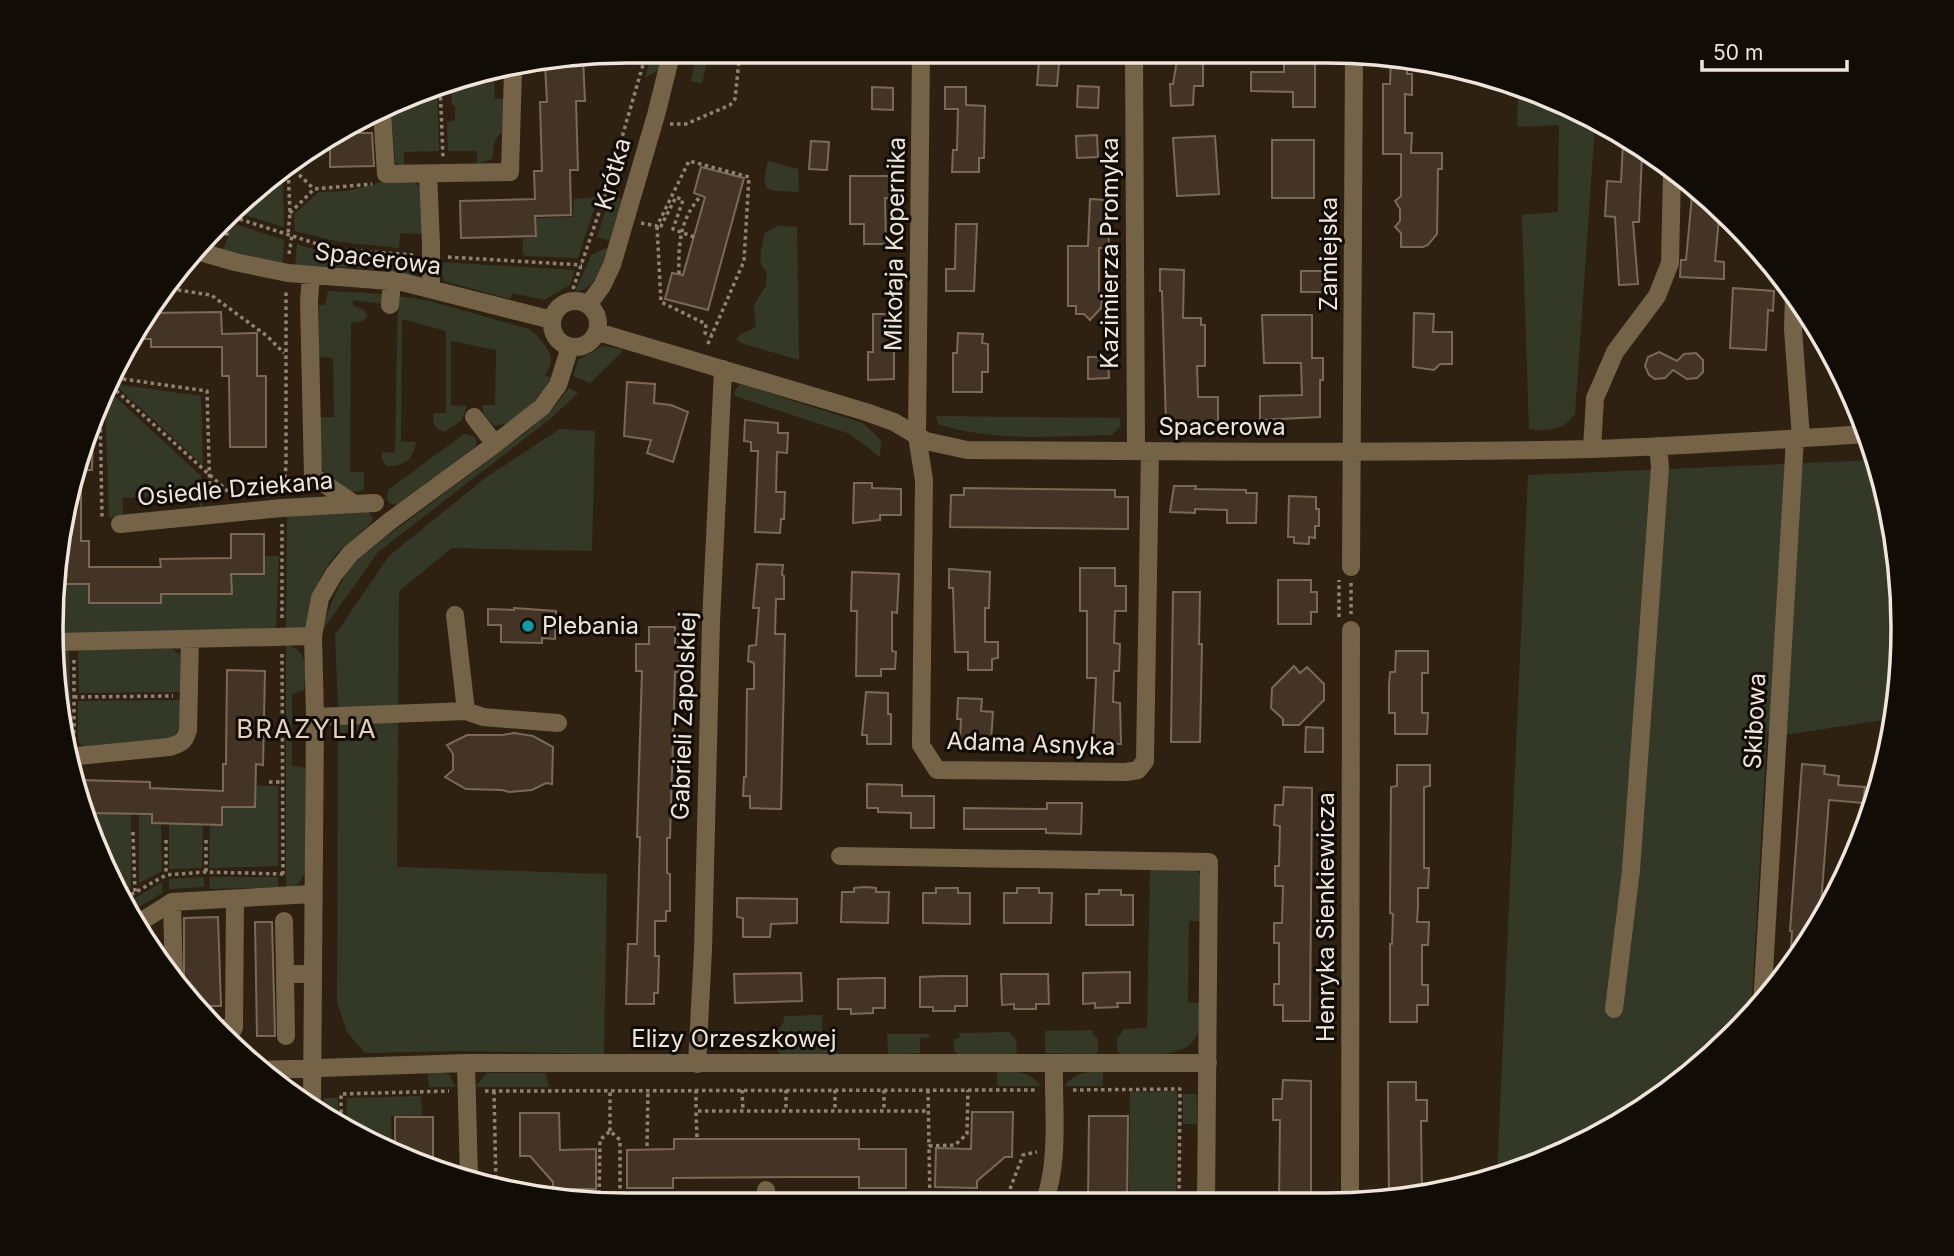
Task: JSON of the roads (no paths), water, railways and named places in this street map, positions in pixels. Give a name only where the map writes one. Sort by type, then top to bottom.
[{"type":"street","name":"Krótka","points":[[587,305],[602,286],[612,265],[669,63]]},
{"type":"street","name":"Mikołaja Kopernika","points":[[917,436],[921,63]]},
{"type":"street","name":"Kazimierza Promyka","points":[[1134,63],[1143,451]]},
{"type":"street","name":"Zamiejska","points":[[1351,567],[1354,64]]},
{"type":"street","points":[[383,119],[386,174],[510,172],[513,75]]},
{"type":"street","points":[[430,287],[436,173]]},
{"type":"street","points":[[1592,449],[1595,398],[1615,352],[1657,296],[1670,263],[1672,181]]},
{"type":"street","name":"Spacerowa","points":[[205,253],[288,273],[393,280],[430,287],[552,320]]},
{"type":"street","name":"Osiedle Dziekana","points":[[311,275],[309,301],[313,476],[354,504]]},
{"type":"street","points":[[390,305],[393,280]]},
{"type":"street","points":[[581,302],[587,305],[597,316],[598,332],[587,345],[570,347],[556,337],[552,320],[555,313],[566,303],[581,302]]},
{"type":"street","name":"Skibowa","points":[[1763,985],[1798,438],[1793,311]]},
{"type":"street","name":"Spacerowa","points":[[598,332],[866,412],[894,422],[938,445],[967,450],[1352,452],[1592,449],[1856,434]]},
{"type":"street","points":[[312,1096],[315,717],[313,636],[320,598],[351,553],[495,444],[548,399],[562,377],[570,347]]},
{"type":"street","name":"Gabrieli Zapolskiej","points":[[697,1064],[703,950],[711,622],[723,369]]},
{"type":"street","points":[[474,417],[495,444]]},
{"type":"street","name":"Adama Asnyka","points":[[917,436],[924,480],[921,745],[937,770],[1126,772],[1138,770],[1145,761],[1143,451]]},
{"type":"street","points":[[1614,1009],[1632,870],[1660,467],[1658,446]]},
{"type":"street","name":"Osiedle Dziekana","points":[[120,524],[282,508],[354,504],[375,496],[390,521]]},
{"type":"street","points":[[455,615],[466,710]]},
{"type":"street","name":"Henryka Sienkiewicza","points":[[1350,1192],[1352,630]]},
{"type":"street","points":[[65,642],[313,636]]},
{"type":"street","points":[[78,756],[169,747],[180,744],[186,738],[190,639]]},
{"type":"street","points":[[315,717],[466,710],[483,717],[558,723]]},
{"type":"street","points":[[840,856],[1209,862],[1206,1193]]},
{"type":"street","points":[[145,919],[172,902],[313,894]]},
{"type":"street","points":[[228,1028],[234,1028],[235,899]]},
{"type":"street","points":[[172,902],[174,963]]},
{"type":"street","points":[[284,921],[286,1036]]},
{"type":"street","points":[[285,974],[312,974]]},
{"type":"street","points":[[466,1063],[469,1170]]},
{"type":"street","name":"Elizy Orzeszkowej","points":[[276,1070],[466,1063],[1208,1063]]},
{"type":"street","points":[[1048,1193],[1054,1148],[1054,1063]]},
{"type":"place","name":"Plebania","points":[[528,626]]},
{"type":"district","name":"BRAZYLIA","points":[[307,729]]}]
